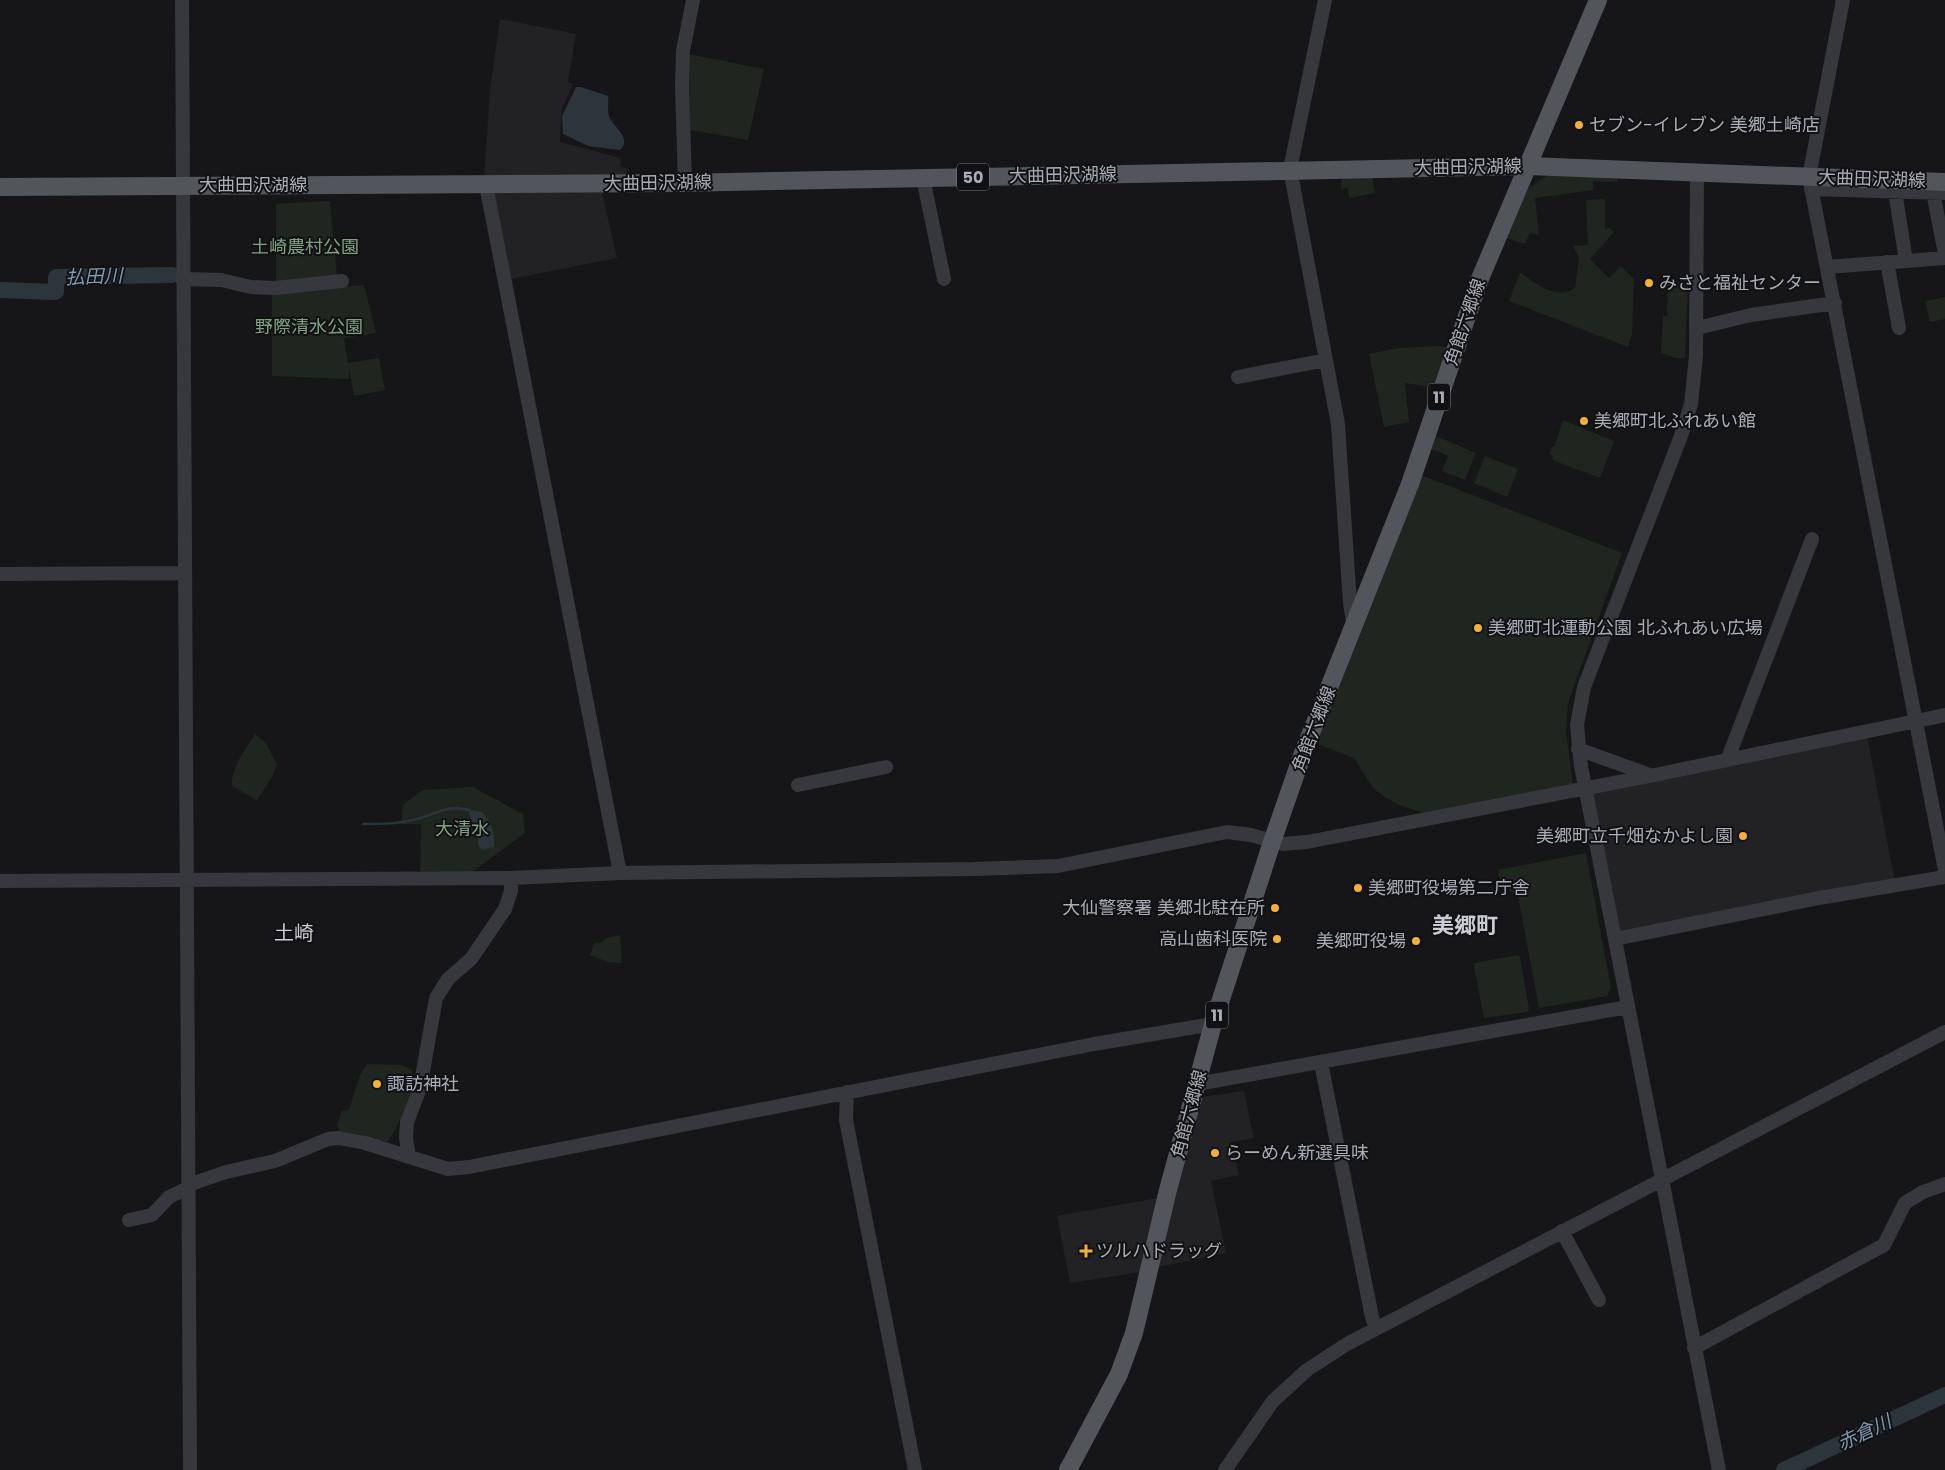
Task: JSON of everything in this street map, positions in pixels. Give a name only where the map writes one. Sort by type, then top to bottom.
[{"type":"main road","name":"角館六郷線","points":[[1068,1470],[1119,1374],[1134,1333],[1168,1190],[1213,1024],[1272,842],[1304,753],[1410,484],[1478,281],[1598,0]]},
{"type":"main road","name":"大曲田沢湖線","points":[[0,187],[684,183],[1290,169],[1528,166],[1697,172],[1810,183],[1941,189]]},
{"type":"street","points":[[182,0],[182,279],[190,1470]]},
{"type":"street","points":[[684,183],[683,51],[694,0]]},
{"type":"street","points":[[1325,0],[1290,169],[1338,424],[1350,603],[1354,628]]},
{"type":"street","points":[[1843,0],[1810,183],[1945,870]]},
{"type":"street","points":[[1697,172],[1697,328],[1691,404],[1681,436],[1584,687],[1577,726],[1578,749],[1585,788],[1719,1470]]},
{"type":"street","points":[[924,178],[944,278]]},
{"type":"street","points":[[1810,183],[1895,191],[1941,189],[1945,254]]},
{"type":"street","points":[[486,185],[620,873]]},
{"type":"street","points":[[1895,191],[1906,261]]},
{"type":"street","points":[[1828,267],[1945,258]]},
{"type":"street","points":[[1887,262],[1899,328]]},
{"type":"street","points":[[182,279],[221,280],[252,287],[275,288],[342,281]]},
{"type":"street","points":[[1697,328],[1751,315],[1835,303]]},
{"type":"street","points":[[1238,377],[1326,360]]},
{"type":"street","points":[[1728,758],[1791,599],[1812,539]]},
{"type":"street","points":[[0,574],[184,573]]},
{"type":"street","points":[[0,881],[511,878],[620,873],[921,870],[1058,866],[1227,832],[1251,834],[1283,844],[1307,842],[1650,776],[1728,758],[1945,715]]},
{"type":"street","points":[[1578,749],[1650,776]]},
{"type":"street","points":[[798,785],[886,767]]},
{"type":"street","points":[[1616,939],[1819,898],[1945,877]]},
{"type":"street","points":[[409,1157],[406,1138],[407,1122],[420,1088],[436,998],[448,979],[471,959],[505,909],[511,891],[511,878]]},
{"type":"street","points":[[1197,1084],[1628,1007]]},
{"type":"street","points":[[129,1220],[152,1215],[169,1197],[188,1187],[226,1172],[275,1161],[328,1139],[339,1138],[365,1143],[448,1168],[469,1167],[1094,1044],[1213,1024]]},
{"type":"street","points":[[1225,1470],[1273,1400],[1288,1385],[1346,1344],[1945,1032]]},
{"type":"street","points":[[1321,1063],[1376,1329]]},
{"type":"street","points":[[847,1092],[846,1120],[915,1470]]},
{"type":"street","points":[[1694,1348],[1884,1245],[1905,1203],[1923,1192],[1945,1184]]},
{"type":"street","points":[[1562,1231],[1599,1300]]},
{"type":"shaded area","points":[[500,19],[576,34],[568,82],[573,84],[561,111],[560,142],[621,158],[620,167],[627,168],[629,180],[484,178],[490,90]]},
{"type":"shaded area","points":[[576,87],[608,96],[609,116],[623,136],[624,141],[620,150],[588,146],[563,134],[562,116]]},
{"type":"shaded area","points":[[494,192],[602,193],[617,258],[511,279]]},
{"type":"shaded area","name":"美郷町立千畑なかよし園","points":[[1867,736],[1895,882],[1619,935],[1590,790]]},
{"type":"shaded area","name":"大清水","points":[[469,810],[482,812],[488,820],[493,832],[494,847],[482,850],[478,845],[477,835]]},
{"type":"shaded area","points":[[1244,1091],[1254,1138],[1231,1142],[1239,1175],[1211,1181],[1226,1253],[1158,1267],[1201,1097]]},
{"type":"shaded area","points":[[1158,1198],[1141,1272],[1070,1283],[1057,1216]]},
{"type":"green space","points":[[689,54],[764,69],[748,140],[690,130]]},
{"type":"green space","points":[[1551,173],[1617,175],[1617,182],[1593,181],[1593,190],[1535,198],[1539,235],[1530,233],[1525,244],[1506,238],[1527,189]]},
{"type":"green space","points":[[1342,175],[1372,175],[1375,193],[1349,198],[1348,188],[1341,189]]},
{"type":"green space","points":[[1605,199],[1605,229],[1610,228],[1614,232],[1590,259],[1609,278],[1621,266],[1634,279],[1632,334],[1628,347],[1509,301],[1520,272],[1553,292],[1561,293],[1575,288],[1579,258],[1573,246],[1588,245],[1586,200]]},
{"type":"green space","name":"土崎農村公園","points":[[330,201],[337,277],[276,284],[276,204]]},
{"type":"green space","points":[[1663,283],[1688,284],[1685,358],[1676,358],[1661,353],[1663,316],[1667,316],[1668,288],[1663,287]]},
{"type":"green space","name":"野際清水公園","points":[[364,285],[376,333],[344,338],[348,363],[379,358],[385,390],[354,396],[349,368],[349,379],[272,376],[272,295],[313,289]]},
{"type":"green space","points":[[1945,297],[1945,319],[1930,322],[1925,301]]},
{"type":"green space","points":[[1439,346],[1451,348],[1438,388],[1405,383],[1409,422],[1384,427],[1369,354],[1398,348]]},
{"type":"green space","points":[[1563,420],[1614,441],[1600,478],[1552,460],[1553,456],[1549,454],[1552,447],[1554,447]]},
{"type":"green space","points":[[1436,436],[1476,453],[1465,480],[1442,471],[1448,456],[1431,449]]},
{"type":"green space","points":[[1485,456],[1518,469],[1507,497],[1474,483]]},
{"type":"green space","name":"美郷町北運動公園 北ふれあい広場","points":[[1421,475],[1622,553],[1568,703],[1566,733],[1573,784],[1428,814],[1402,806],[1386,798],[1373,788],[1354,758],[1315,743]]},
{"type":"green space","points":[[255,734],[266,743],[277,765],[272,777],[257,800],[232,786],[233,772]]},
{"type":"green space","name":"大清水","points":[[473,787],[523,814],[525,833],[472,872],[420,871],[421,824],[401,824],[403,805],[422,790]]},
{"type":"green space","points":[[1586,853],[1611,988],[1607,996],[1539,1008],[1518,896],[1501,885],[1498,870]]},
{"type":"green space","points":[[620,935],[622,963],[608,962],[590,955],[595,942],[601,943],[606,938]]},
{"type":"green space","points":[[1517,955],[1520,957],[1529,1009],[1527,1012],[1484,1018],[1474,967],[1475,963]]},
{"type":"green space","points":[[367,1064],[401,1065],[412,1070],[409,1097],[387,1142],[341,1134],[337,1125],[342,1111],[349,1110],[360,1075]]},
{"type":"waterway","name":"払田川","points":[[0,290],[56,292],[56,277],[172,275]]},
{"type":"waterway","points":[[363,824],[404,822],[442,810],[455,808],[469,810]]},
{"type":"waterway","name":"赤倉川","points":[[1784,1470],[1945,1395]]},
{"type":"place","name":"セブン-イレブン 美郷土崎店","points":[[1579,125]]},
{"type":"place","name":"みさと福祉センター","points":[[1649,283]]},
{"type":"place","name":"美郷町北ふれあい館","points":[[1584,421]]},
{"type":"place","name":"美郷町北運動公園 北ふれあい広場","points":[[1478,628]]},
{"type":"place","name":"美郷町立千畑なかよし園","points":[[1743,836]]},
{"type":"place","name":"美郷町役場第二庁舎","points":[[1358,888]]},
{"type":"place","name":"大仙警察署 美郷北駐在所","points":[[1275,908]]},
{"type":"place","name":"高山歯科医院","points":[[1277,939]]},
{"type":"place","name":"美郷町役場","points":[[1416,941]]},
{"type":"place","name":"諏訪神社","points":[[377,1084]]},
{"type":"place","name":"らーめん新選具味","points":[[1215,1153]]},
{"type":"place","name":"ツルハドラッグ","points":[[1086,1251]]},
{"type":"district","name":"美郷町","points":[[1465,925]]},
{"type":"district","name":"土崎","points":[[294,933]]}]
